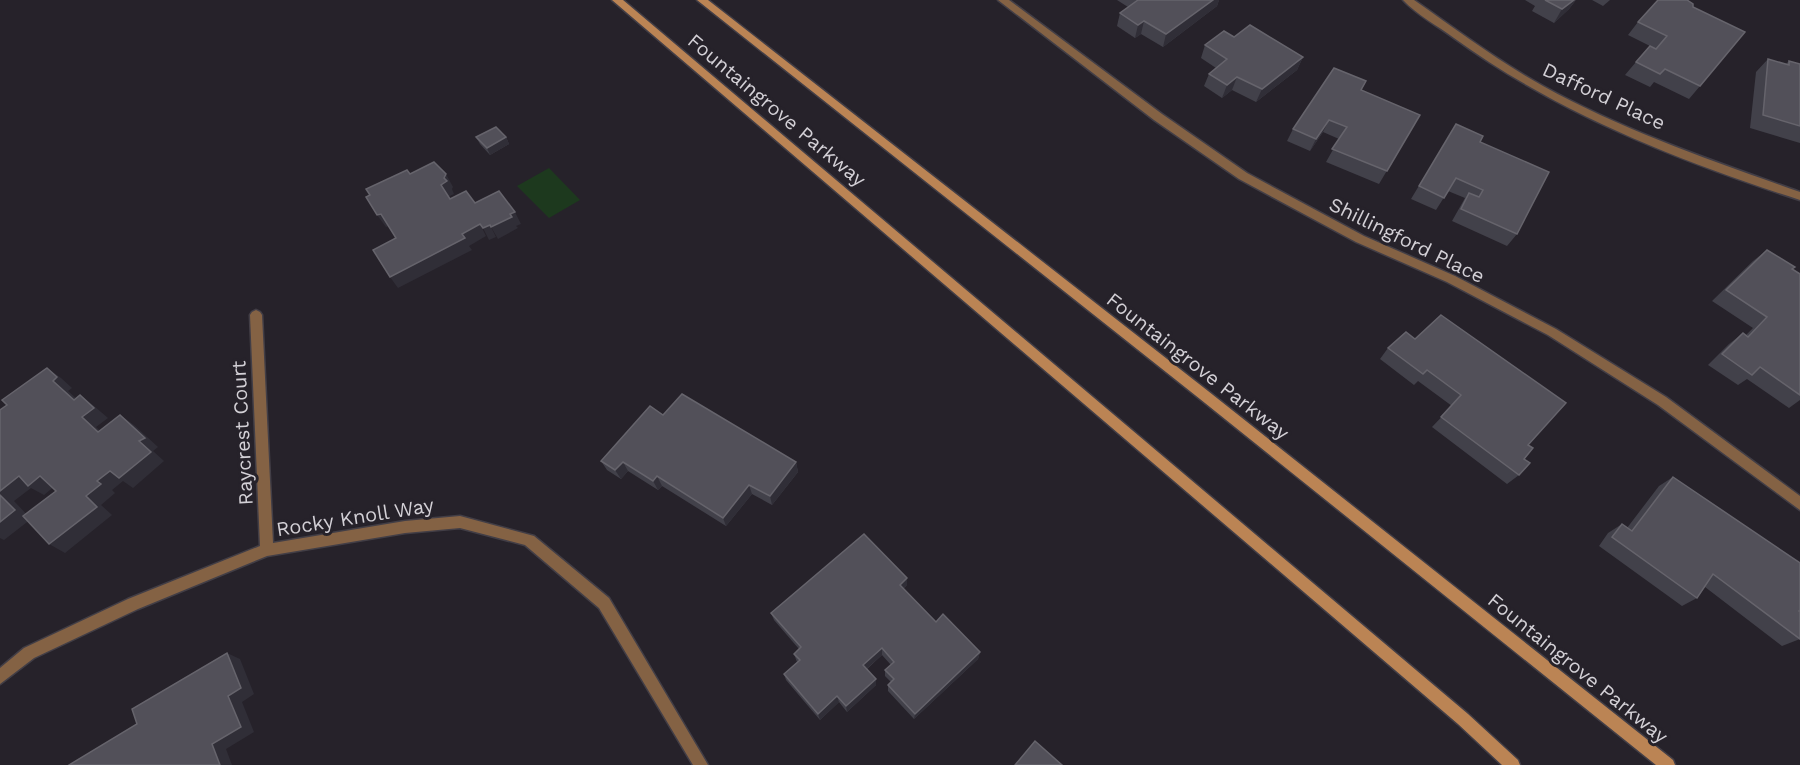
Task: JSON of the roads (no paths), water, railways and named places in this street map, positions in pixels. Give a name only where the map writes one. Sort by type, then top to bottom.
[{"type":"main road","name":"Fountaingrove Parkway","points":[[616,0],[1463,719],[1513,765]]},
{"type":"main road","name":"Fountaingrove Parkway","points":[[702,0],[1204,395],[1668,765]]},
{"type":"street","name":"Shillingford Place","points":[[1003,0],[1158,117],[1243,176],[1360,239],[1451,279],[1552,332],[1662,401],[1800,504]]},
{"type":"street","name":"Dafford Place","points":[[1408,0],[1506,69],[1585,111],[1687,154],[1800,196]]},
{"type":"street","name":"Raycrest Court","points":[[256,315],[267,550]]},
{"type":"street","name":"Rocky Knoll Way","points":[[0,677],[29,653],[133,604],[267,550],[405,527],[460,522],[530,540],[604,603],[701,765]]}]
